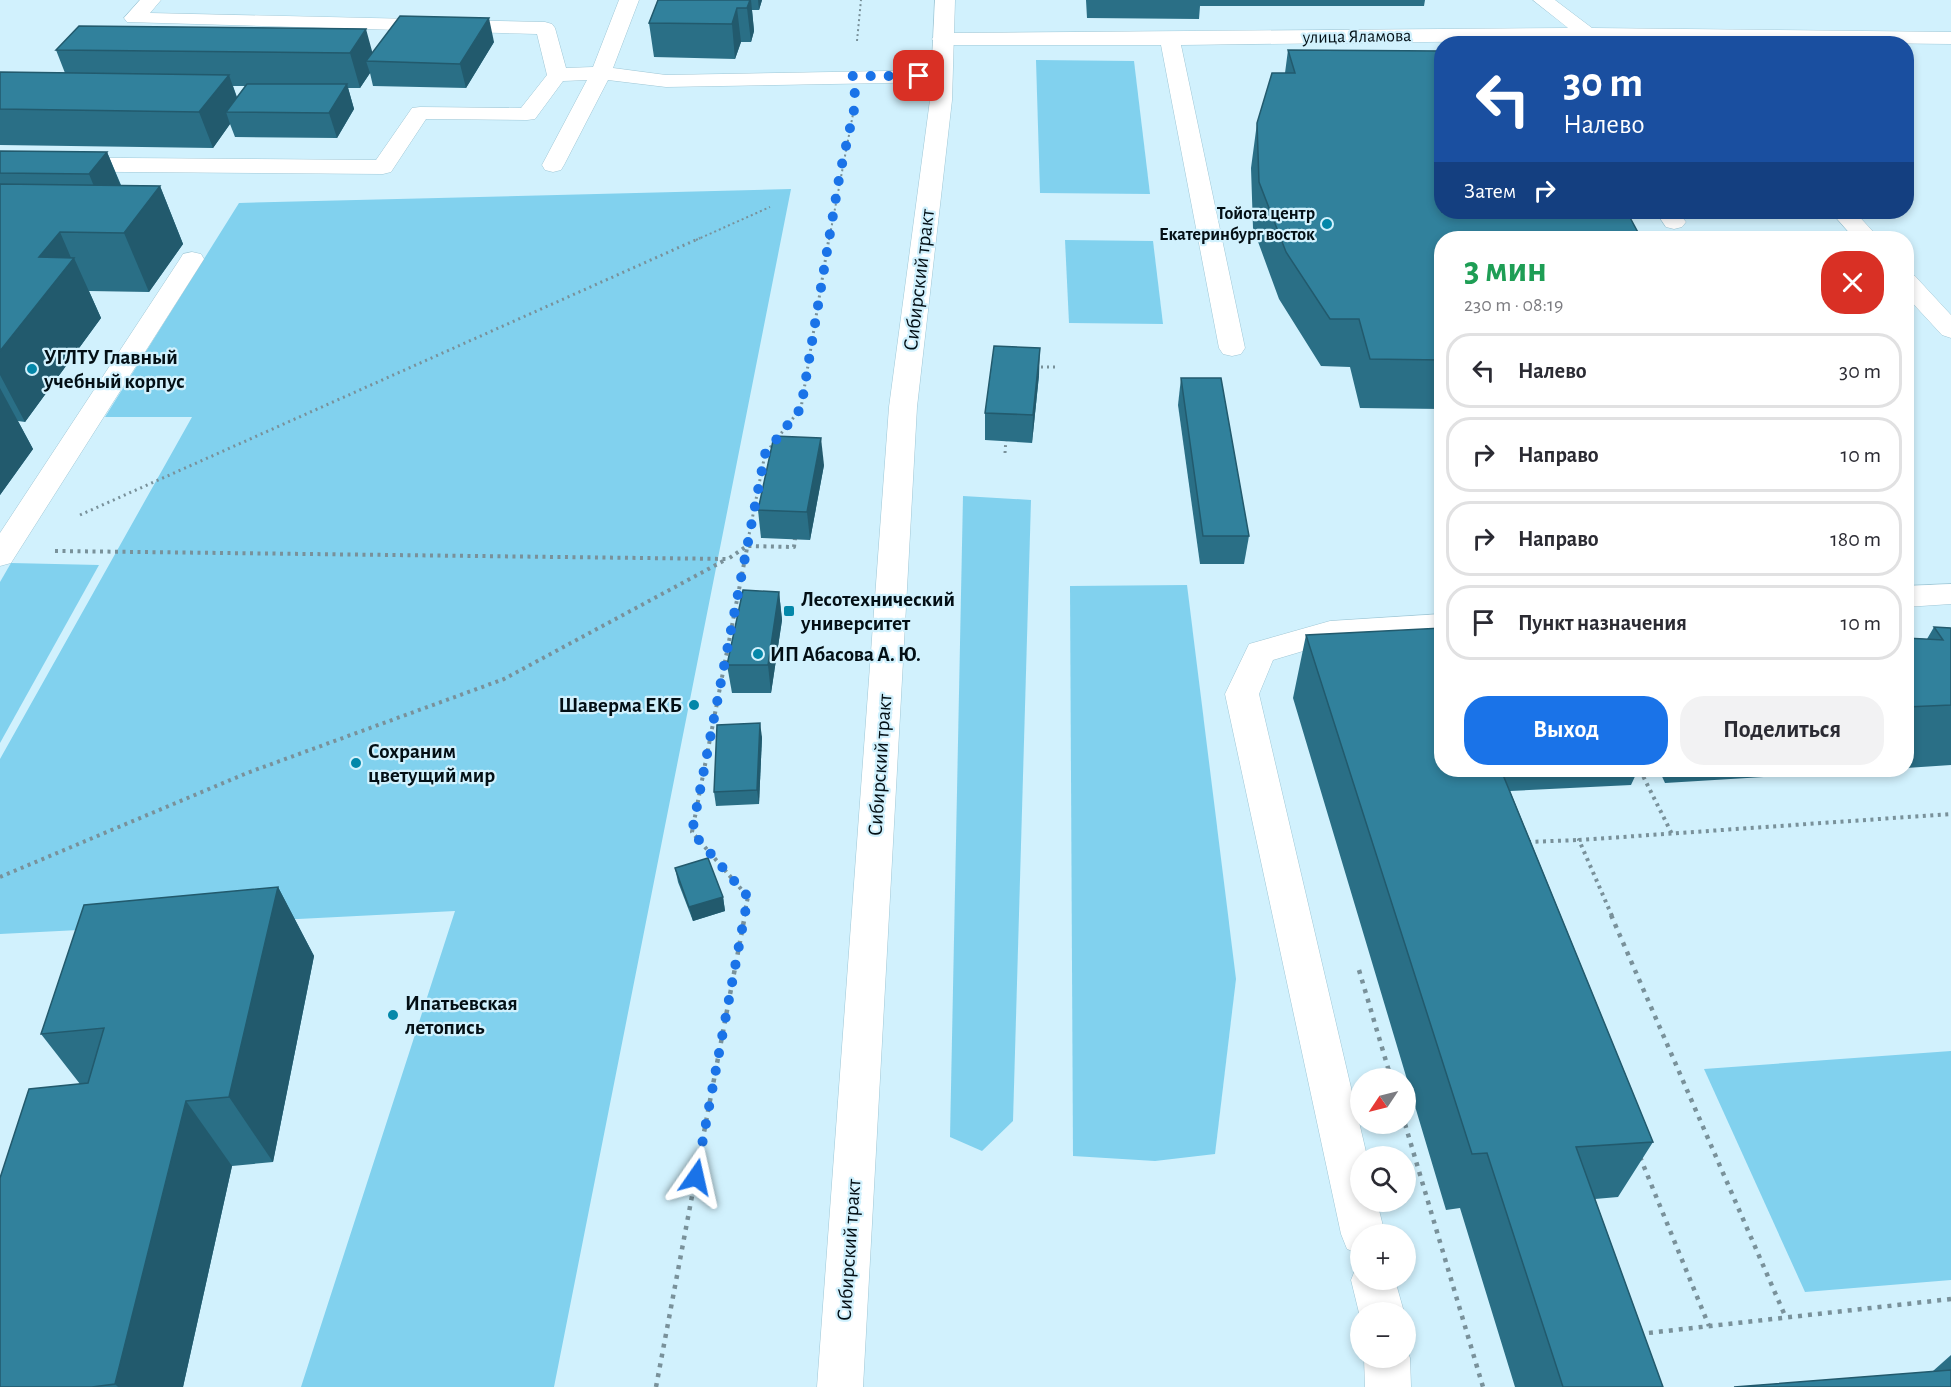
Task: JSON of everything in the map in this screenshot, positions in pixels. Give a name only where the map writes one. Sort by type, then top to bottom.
[{"type":"main road","points":[[151,0],[134,18],[545,28],[557,75]]},
{"type":"main road","points":[[553,165],[601,74],[629,0]]},
{"type":"main road","name":"Сибирский тракт","points":[[840,1387],[903,407],[942,100],[942,39],[945,0]]},
{"type":"main road","points":[[1543,0],[1590,36]]},
{"type":"main road","name":"улица Яламова","points":[[1914,38],[1951,38]]},
{"type":"main road","name":"улица Яламова","points":[[942,39],[1434,39]]},
{"type":"main road","points":[[1170,39],[1232,348]]},
{"type":"main road","points":[[557,75],[601,74],[666,81],[942,76]]},
{"type":"main road","points":[[0,164],[383,167],[420,113],[527,114],[557,75]]},
{"type":"main road","points":[[1849,219],[1861,231]]},
{"type":"main road","points":[[1,552],[192,259]]},
{"type":"main road","points":[[1914,290],[1951,330]]},
{"type":"main road","points":[[1914,596],[1951,594]]},
{"type":"main road","points":[[1361,1224],[1242,694],[1260,652],[1330,632],[1434,626]]},
{"type":"main road","points":[[1387,1368],[1388,1387]]},
{"type":"path","points":[[656,1387],[748,897],[692,832],[765,454],[801,408],[840,173],[856,101],[852,76],[861,0]]},
{"type":"path","points":[[1,552],[142,486],[770,207]]},
{"type":"path","points":[[1025,366],[1057,367]]},
{"type":"path","points":[[1005,453],[1007,433]]},
{"type":"path","points":[[0,877],[247,773],[504,679],[728,559],[747,546],[794,547],[797,524]]},
{"type":"path","points":[[1,552],[728,559]]},
{"type":"path","points":[[1644,777],[1672,834]]},
{"type":"path","points":[[1521,843],[1951,814]]},
{"type":"path","points":[[1579,840],[1786,1318]]},
{"type":"path","points":[[1358,965],[1388,1068]]},
{"type":"path","points":[[1408,1134],[1483,1387]]},
{"type":"path","points":[[1637,1150],[1709,1326]]},
{"type":"path","points":[[1634,1335],[1951,1299]]},
{"type":"shaded area","points":[[1036,60],[1134,61],[1150,194],[1040,193]]},
{"type":"shaded area","points":[[791,189],[554,1387],[301,1387],[455,911],[0,934],[0,759],[192,417],[105,417],[239,203]]},
{"type":"shaded area","points":[[1065,240],[1153,241],[1163,324],[1069,323]]},
{"type":"shaded area","points":[[963,496],[1031,500],[1013,1121],[982,1151],[950,1137]]},
{"type":"shaded area","points":[[11,563],[99,565],[0,743],[0,582]]},
{"type":"shaded area","points":[[1187,585],[1236,979],[1215,1154],[1155,1161],[1073,1156],[1070,586]]},
{"type":"shaded area","points":[[1951,1051],[1951,1280],[1805,1292],[1704,1069]]},
{"type":"building","points":[[658,0],[750,0],[747,8],[737,8],[732,24],[649,23]]},
{"type":"building","points":[[400,16],[489,18],[460,64],[366,61]]},
{"type":"building","points":[[79,26],[366,29],[350,53],[56,50]]},
{"type":"building","points":[[1288,50],[1434,51],[1434,219],[1631,219],[1637,231],[1434,231],[1434,360],[1370,359],[1359,319],[1330,319],[1286,252],[1259,182],[1257,123],[1272,73],[1295,73]]},
{"type":"building","points":[[0,72],[229,75],[199,112],[0,109]]},
{"type":"building","points":[[247,84],[347,84],[329,113],[226,112]]},
{"type":"building","points":[[0,151],[107,152],[89,174],[0,173]]},
{"type":"building","points":[[0,184],[160,186],[124,233],[60,232],[39,257],[74,258],[0,351]]},
{"type":"building","points":[[994,346],[1040,348],[1033,415],[985,413]]},
{"type":"building","points":[[1181,378],[1221,378],[1249,536],[1203,536]]},
{"type":"building","points":[[774,436],[821,438],[807,512],[758,510]]},
{"type":"building","points":[[743,590],[779,592],[768,665],[727,665]]},
{"type":"building","points":[[1934,627],[1951,628],[1951,705],[1914,707],[1914,638],[1943,640]]},
{"type":"building","points":[[1434,628],[1434,777],[1504,777],[1653,1142],[1576,1147],[1663,1387],[1563,1387],[1487,1153],[1472,1154],[1306,635]]},
{"type":"building","points":[[760,723],[757,790],[714,792],[717,725]]},
{"type":"building","points":[[708,858],[723,897],[689,907],[675,868]]},
{"type":"building","points":[[278,887],[229,1097],[186,1101],[115,1384],[92,1387],[0,1387],[0,1178],[29,1089],[88,1083],[104,1028],[41,1034],[84,905]]},
{"type":"building","points":[[1951,1370],[1951,1387],[1734,1387]]},
{"type":"place","name":"Тойота центр Екатеринбург восток","points":[[1327,224]]},
{"type":"place","name":"УГЛТУ Главный учебный корпус","points":[[32,369]]},
{"type":"place","name":"Лесотехнический университет","points":[[789,611]]},
{"type":"place","name":"ИП Абасова А. Ю.","points":[[758,654]]},
{"type":"place","name":"Шаверма ЕКБ","points":[[694,705]]},
{"type":"place","name":"Сохраним цветущий мир","points":[[356,763]]},
{"type":"place","name":"Ипатьевская летопись","points":[[393,1015]]},
{"type":"route","points":[[696,1177],[748,897],[692,832],[765,454],[801,408],[840,173],[856,101],[852,76],[919,76]]}]
